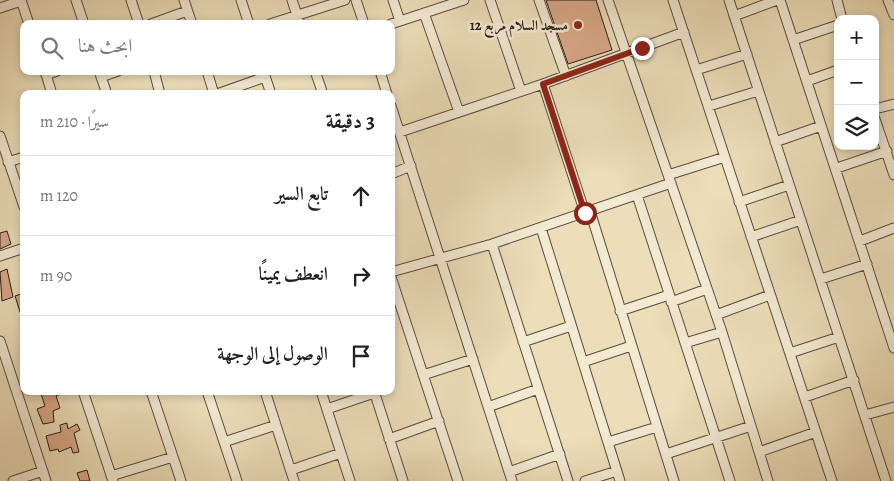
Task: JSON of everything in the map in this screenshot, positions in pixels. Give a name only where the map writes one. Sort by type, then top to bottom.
[{"type":"street","points":[[0,8],[21,0],[28,20]]},
{"type":"street","points":[[76,0],[83,20]]},
{"type":"street","points":[[131,0],[138,20]]},
{"type":"street","points":[[184,0],[190,20]]},
{"type":"street","points":[[241,0],[248,20]]},
{"type":"street","points":[[292,0],[298,20],[345,0]]},
{"type":"street","points":[[356,0],[363,20]]},
{"type":"street","points":[[393,0],[395,20]]},
{"type":"street","points":[[395,22],[450,2],[464,0]]},
{"type":"street","points":[[490,0],[521,91]]},
{"type":"street","points":[[539,0],[566,76]]},
{"type":"street","points":[[608,0],[722,332],[768,481]]},
{"type":"street","points":[[673,0],[832,481]]},
{"type":"street","points":[[729,0],[886,481]]},
{"type":"street","points":[[734,16],[779,0],[837,168],[867,264],[890,325],[894,348]]},
{"type":"street","points":[[837,0],[841,15]]},
{"type":"street","points":[[888,0],[894,15]]},
{"type":"street","points":[[162,20],[187,11]]},
{"type":"street","points":[[424,13],[459,112]]},
{"type":"street","points":[[793,40],[834,26]]},
{"type":"street","points":[[400,132],[566,76],[684,32]]},
{"type":"street","points":[[696,70],[746,54]]},
{"type":"street","points":[[806,81],[834,71]]},
{"type":"street","points":[[47,75],[51,90]]},
{"type":"street","points":[[100,75],[106,90]]},
{"type":"street","points":[[155,75],[159,90]]},
{"type":"street","points":[[209,75],[214,90]]},
{"type":"street","points":[[226,90],[262,75]]},
{"type":"street","points":[[264,75],[270,90]]},
{"type":"street","points":[[316,75],[321,90]]},
{"type":"street","points":[[381,75],[386,90]]},
{"type":"street","points":[[543,84],[620,311],[674,481]]},
{"type":"street","points":[[709,106],[758,91]]},
{"type":"street","points":[[879,108],[894,104]]},
{"type":"street","points":[[395,118],[511,476],[560,454]]},
{"type":"street","points":[[775,142],[821,126]]},
{"type":"street","points":[[879,130],[894,175]]},
{"type":"street","points":[[0,136],[2,152],[8,162],[20,196]]},
{"type":"street","points":[[837,168],[887,151]]},
{"type":"street","points":[[395,271],[492,244],[637,195],[670,179],[725,157]]},
{"type":"street","points":[[8,162],[20,158]]},
{"type":"street","points":[[395,172],[411,166]]},
{"type":"street","points":[[739,202],[789,185]]},
{"type":"street","points":[[637,195],[730,481]]},
{"type":"street","points":[[751,237],[801,220]]},
{"type":"street","points":[[541,228],[620,481]]},
{"type":"street","points":[[860,241],[894,228]]},
{"type":"street","points":[[492,244],[568,481]]},
{"type":"street","points":[[0,256],[20,249]]},
{"type":"street","points":[[821,279],[867,264]]},
{"type":"street","points":[[395,289],[458,481]]},
{"type":"street","points":[[620,311],[707,289]]},
{"type":"street","points":[[716,315],[770,295]]},
{"type":"street","points":[[523,342],[571,326]]},
{"type":"street","points":[[685,343],[722,332]]},
{"type":"street","points":[[790,353],[839,337]]},
{"type":"street","points":[[0,342],[20,387]]},
{"type":"street","points":[[583,362],[631,346]]},
{"type":"street","points":[[423,375],[473,359]]},
{"type":"street","points":[[804,397],[854,380]]},
{"type":"street","points":[[488,407],[538,389]]},
{"type":"street","points":[[22,395],[46,481]]},
{"type":"street","points":[[84,395],[112,478],[173,457]]},
{"type":"street","points":[[151,395],[181,481]]},
{"type":"street","points":[[208,395],[237,481]]},
{"type":"street","points":[[266,395],[294,481]]},
{"type":"street","points":[[322,395],[350,481]]},
{"type":"street","points":[[327,409],[366,395]]},
{"type":"street","points":[[375,395],[403,481]]},
{"type":"street","points":[[865,415],[894,407]]},
{"type":"street","points":[[389,439],[439,421]]},
{"type":"street","points":[[224,442],[276,425]]},
{"type":"street","points":[[666,454],[751,426]]},
{"type":"street","points":[[608,442],[657,427]]},
{"type":"street","points":[[759,452],[816,432]]},
{"type":"street","points":[[291,470],[341,453]]},
{"type":"street","points":[[13,481],[43,471]]},
{"type":"street","points":[[586,481],[617,471]]},
{"type":"building","name":"مسجد السلام مربع 12","points":[[546,0],[596,0],[612,50],[568,64]]},
{"type":"building","points":[[7,231],[11,244],[0,249],[0,233]]},
{"type":"building","points":[[7,269],[13,297],[2,301],[0,272]]},
{"type":"building","points":[[20,294],[20,312],[15,296]]},
{"type":"building","points":[[41,395],[58,395],[56,396],[60,408],[53,411],[54,422],[43,424],[37,409],[45,406]]},
{"type":"building","points":[[67,423],[68,429],[77,424],[80,430],[74,433],[79,452],[73,453],[71,447],[59,452],[58,449],[50,451],[46,436],[61,432],[60,425]]},
{"type":"building","points":[[87,470],[90,481],[80,481],[77,473]]},
{"type":"place","name":"مسجد السلام مربع 12","points":[[578,25]]},
{"type":"route","points":[[585,213],[543,84],[642,48]]}]
